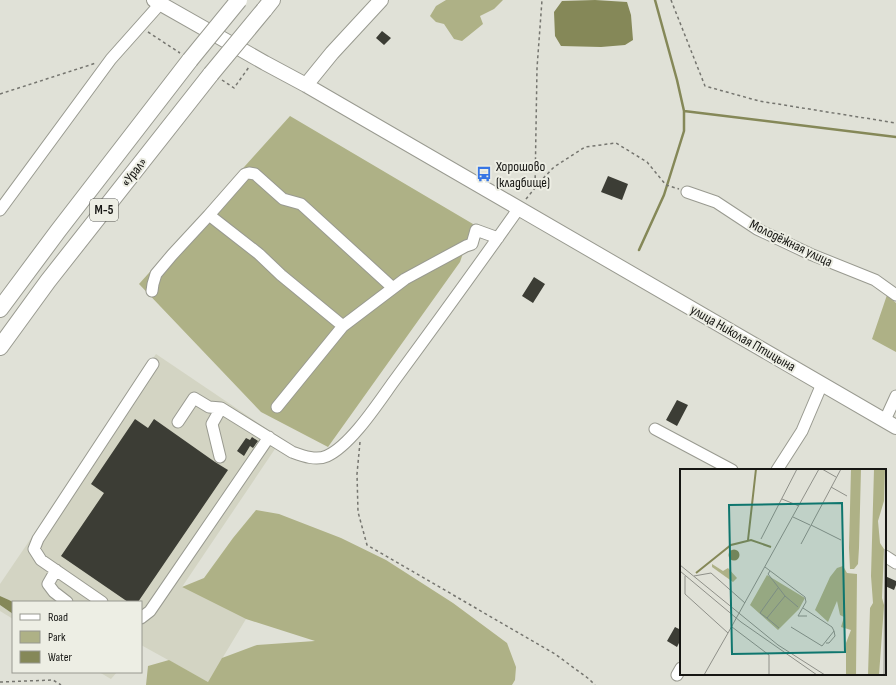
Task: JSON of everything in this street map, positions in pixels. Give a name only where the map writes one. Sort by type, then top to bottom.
[{"type":"highway","name":"«Урал»","points":[[0,309],[58,231],[190,60],[239,0]]},
{"type":"highway","name":"«Урал»","points":[[0,347],[48,281],[211,74],[268,5]]},
{"type":"main road","points":[[306,85],[332,53],[380,0]]},
{"type":"main road","name":"улица Николая Птицына","points":[[157,2],[255,58],[306,85],[891,424]]},
{"type":"street","points":[[0,210],[111,59],[139,27],[157,2]]},
{"type":"street","points":[[152,291],[152,284],[156,274],[245,174],[249,173],[255,174],[283,199],[301,204],[392,288]]},
{"type":"street","name":"Молодёжная улица","points":[[687,192],[716,202],[758,229],[810,254],[875,280],[896,295]]},
{"type":"street","points":[[178,422],[194,398],[209,407],[221,408],[292,452],[315,458],[326,457],[336,451],[361,426],[519,208]]},
{"type":"street","points":[[209,215],[259,254],[343,326]]},
{"type":"street","points":[[277,407],[343,326],[392,288],[405,279],[472,244],[476,230],[498,238]]},
{"type":"street","points":[[101,601],[41,560],[34,549],[38,539],[153,364]]},
{"type":"street","points":[[778,469],[802,431],[822,384]]},
{"type":"street","points":[[891,424],[896,396]]},
{"type":"street","points":[[220,457],[212,424],[221,408]]},
{"type":"street","points":[[655,429],[730,469]]},
{"type":"street","points":[[142,617],[150,611],[269,437]]},
{"type":"street","points":[[886,557],[896,563]]},
{"type":"street","points":[[56,570],[48,584],[54,592],[66,601]]},
{"type":"path","points":[[535,188],[537,68],[542,0]]},
{"type":"path","points":[[670,0],[705,86],[759,101],[896,123]]},
{"type":"path","points":[[139,27],[190,60]]},
{"type":"path","points":[[211,74],[234,88],[255,58]]},
{"type":"path","points":[[0,94],[111,59]]},
{"type":"path","points":[[519,208],[554,167],[585,147],[616,142],[647,162],[666,185],[671,186]]},
{"type":"path","points":[[361,426],[357,474],[358,512],[367,545],[555,654],[595,685]]},
{"type":"path","points":[[0,682],[53,680],[61,685]]},
{"type":"shaded area","points":[[156,354],[279,437],[279,443],[182,587],[246,619],[208,682],[142,646],[142,601],[12,602],[0,596],[0,584]]},
{"type":"shaded area","points":[[0,605],[12,613],[12,618],[0,611]]},
{"type":"shaded area","points":[[101,673],[116,673],[111,679]]},
{"type":"green space","points":[[446,0],[503,0],[494,9],[480,16],[483,24],[462,41],[454,39],[444,24],[436,22],[430,16],[436,6]]},
{"type":"green space","points":[[290,116],[473,224],[460,262],[328,447],[261,412],[139,284]]},
{"type":"green space","points":[[887,295],[896,303],[896,352],[872,339]]},
{"type":"green space","points":[[256,510],[279,514],[341,538],[386,560],[453,603],[507,643],[516,667],[515,680],[512,685],[146,685],[148,666],[169,660],[208,682],[222,658],[257,645],[315,641],[246,619],[182,587],[204,578],[233,538]]},
{"type":"water","points":[[595,0],[627,2],[631,15],[633,40],[625,45],[601,47],[561,46],[555,36],[554,12],[562,1]]},
{"type":"water","points":[[0,596],[12,602],[12,613],[0,605]]},
{"type":"building","points":[[382,31],[391,38],[384,45],[376,38]]},
{"type":"building","points":[[608,176],[628,184],[622,200],[601,192]]},
{"type":"building","points":[[534,277],[545,284],[533,303],[522,296]]},
{"type":"building","points":[[677,400],[688,405],[677,426],[666,420]]},
{"type":"building","points":[[135,419],[148,428],[154,419],[228,470],[139,601],[127,601],[61,556],[104,493],[91,484]]},
{"type":"building","points":[[252,437],[258,441],[253,448],[250,446],[244,456],[237,451],[246,438],[250,440]]},
{"type":"building","points":[[886,576],[896,581],[894,590],[886,586]]},
{"type":"building","points":[[675,627],[680,630],[680,641],[677,647],[667,641]]},
{"type":"waterway","points":[[639,250],[664,195],[684,131],[684,111],[655,0]]},
{"type":"waterway","points":[[684,111],[896,137]]},
{"type":"place","name":"Хорошово (кладбище)","points":[[484,174]]}]
